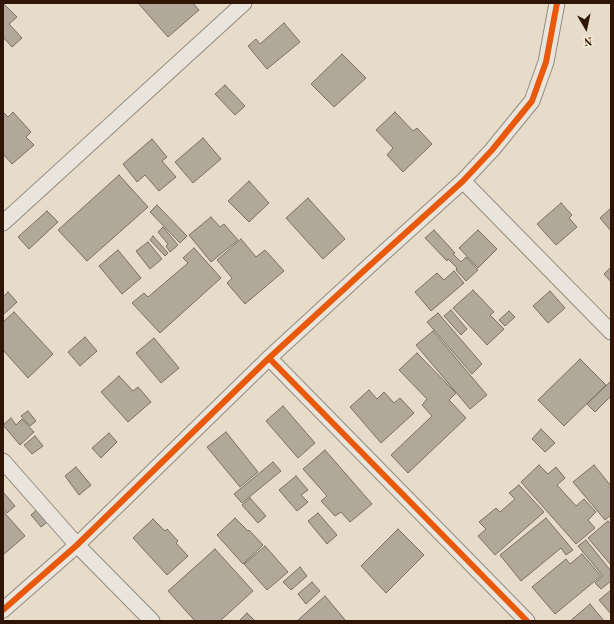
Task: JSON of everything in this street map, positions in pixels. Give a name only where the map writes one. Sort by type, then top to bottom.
[{"type":"street","points":[[3,223],[244,3]]},
{"type":"street","points":[[3,610],[77,545],[269,358],[463,181],[492,150],[532,101],[546,62],[557,3]]},
{"type":"street","points":[[463,181],[611,332]]},
{"type":"street","points":[[269,358],[526,621]]},
{"type":"street","points":[[3,461],[77,545],[152,621]]},
{"type":"building","points":[[3,3],[17,17],[9,24],[22,38],[12,47],[3,37]]},
{"type":"building","points":[[138,3],[193,3],[199,10],[168,37]]},
{"type":"building","points":[[284,23],[300,42],[267,69],[248,46],[256,39],[260,44]]},
{"type":"building","points":[[342,54],[366,78],[334,107],[311,84]]},
{"type":"building","points":[[225,85],[245,106],[235,115],[215,94]]},
{"type":"building","points":[[3,112],[8,117],[13,112],[31,132],[26,137],[34,145],[12,164],[3,154]]},
{"type":"building","points":[[395,112],[413,131],[417,128],[432,144],[403,172],[387,155],[393,148],[376,130]]},
{"type":"building","points":[[203,138],[221,159],[193,183],[175,162]]},
{"type":"building","points":[[152,139],[167,157],[162,161],[176,177],[159,191],[145,175],[137,182],[123,164]]},
{"type":"building","points":[[119,175],[148,207],[87,261],[58,230]]},
{"type":"building","points":[[249,181],[269,203],[249,222],[228,201]]},
{"type":"building","points":[[308,198],[345,239],[323,259],[286,218]]},
{"type":"building","points":[[561,203],[572,215],[569,218],[577,227],[556,245],[537,224]]},
{"type":"building","points":[[157,205],[187,236],[180,243],[150,212]]},
{"type":"building","points":[[611,208],[611,231],[600,218]]},
{"type":"building","points":[[47,211],[58,222],[29,249],[18,237]]},
{"type":"building","points":[[211,217],[220,227],[224,224],[238,240],[211,262],[189,235]]},
{"type":"building","points":[[163,227],[178,245],[170,252],[166,246],[168,244],[158,232]]},
{"type":"building","points":[[434,230],[455,253],[453,254],[461,262],[466,257],[478,270],[466,281],[456,270],[457,268],[448,259],[447,261],[425,238]]},
{"type":"building","points":[[478,230],[497,249],[478,268],[459,248]]},
{"type":"building","points":[[153,236],[168,253],[165,256],[150,240]]},
{"type":"building","points":[[241,239],[256,257],[265,250],[284,271],[245,304],[227,283],[232,278],[217,260]]},
{"type":"building","points":[[148,242],[162,259],[150,269],[136,251]]},
{"type":"building","points":[[194,248],[221,278],[160,333],[132,303],[144,293],[148,297],[188,263],[183,258]]},
{"type":"building","points":[[118,250],[141,278],[122,294],[99,266]]},
{"type":"building","points":[[611,267],[611,282],[604,274]]},
{"type":"building","points":[[454,271],[464,283],[431,311],[415,292],[437,273],[444,280]]},
{"type":"building","points":[[473,290],[494,312],[490,315],[504,329],[487,345],[453,308]]},
{"type":"building","points":[[550,291],[565,308],[548,323],[533,306]]},
{"type":"building","points":[[8,292],[17,302],[3,315],[3,297]]},
{"type":"building","points":[[451,310],[467,329],[461,335],[444,316]]},
{"type":"building","points":[[509,311],[515,317],[505,326],[499,320]]},
{"type":"building","points":[[14,312],[53,354],[28,378],[3,350],[3,322]]},
{"type":"building","points":[[438,313],[482,364],[472,374],[427,322]]},
{"type":"building","points":[[433,331],[487,395],[470,409],[416,345]]},
{"type":"building","points":[[85,337],[97,351],[80,366],[68,352]]},
{"type":"building","points":[[154,338],[179,368],[161,383],[136,353]]},
{"type":"building","points":[[417,353],[456,393],[449,400],[466,418],[408,473],[391,455],[432,416],[422,405],[427,399],[399,370]]},
{"type":"building","points":[[580,359],[606,385],[564,426],[538,400]]},
{"type":"building","points":[[119,376],[133,391],[138,387],[151,402],[128,422],[101,392]]},
{"type":"building","points":[[611,381],[611,396],[595,412],[587,404]]},
{"type":"building","points":[[369,390],[377,399],[384,392],[394,403],[400,398],[414,413],[381,443],[350,407]]},
{"type":"building","points":[[283,406],[315,443],[298,458],[266,421]]},
{"type":"building","points":[[28,411],[36,421],[30,426],[21,416]]},
{"type":"building","points":[[11,418],[16,425],[22,419],[34,432],[20,445],[3,425]]},
{"type":"building","points":[[541,429],[555,443],[545,452],[532,439]]},
{"type":"building","points":[[226,432],[258,472],[240,487],[207,447]]},
{"type":"building","points":[[109,433],[117,442],[101,458],[92,448]]},
{"type":"building","points":[[35,436],[43,446],[32,454],[24,445]]},
{"type":"building","points":[[325,450],[372,504],[350,522],[341,512],[335,516],[321,501],[327,496],[303,469]]},
{"type":"building","points":[[273,462],[281,471],[242,503],[234,494]]},
{"type":"building","points":[[539,465],[548,474],[556,467],[565,478],[557,485],[576,506],[584,499],[596,512],[588,520],[595,528],[576,544],[521,482]]},
{"type":"building","points":[[594,465],[611,486],[611,515],[605,520],[573,482]]},
{"type":"building","points":[[76,467],[91,485],[79,495],[65,476]]},
{"type":"building","points":[[296,476],[308,490],[301,495],[308,502],[297,511],[279,490]]},
{"type":"building","points":[[519,485],[544,512],[495,555],[478,536],[486,529],[479,522],[496,508],[500,512],[515,499],[509,493]]},
{"type":"building","points":[[3,492],[15,506],[7,513],[3,509]]},
{"type":"building","points":[[250,498],[266,516],[258,523],[242,505]]},
{"type":"building","points":[[41,506],[51,519],[41,527],[31,515]]},
{"type":"building","points":[[3,511],[25,536],[3,555]]},
{"type":"building","points":[[318,513],[337,535],[327,544],[308,521]]},
{"type":"building","points":[[235,518],[263,545],[243,564],[217,535]]},
{"type":"building","points":[[546,518],[573,550],[566,555],[561,548],[521,581],[500,555]]},
{"type":"building","points":[[153,519],[165,531],[167,529],[178,541],[176,543],[188,556],[167,575],[133,538]]},
{"type":"building","points":[[608,521],[611,524],[611,565],[588,538]]},
{"type":"building","points":[[398,529],[424,555],[386,593],[361,566]]},
{"type":"building","points":[[586,540],[611,571],[611,581],[601,589],[595,583],[603,576],[578,546]]},
{"type":"building","points":[[265,546],[288,572],[267,590],[244,564]]},
{"type":"building","points":[[215,549],[253,591],[220,621],[195,621],[168,591]]},
{"type":"building","points":[[582,554],[601,576],[555,614],[532,587],[566,559],[570,564]]},
{"type":"building","points":[[300,567],[307,576],[291,590],[283,582]]},
{"type":"building","points":[[312,582],[320,591],[306,604],[298,594]]},
{"type":"building","points":[[611,590],[611,614],[599,600]]},
{"type":"building","points":[[325,596],[346,621],[297,621]]},
{"type":"building","points":[[590,604],[604,621],[570,621]]},
{"type":"building","points":[[247,613],[255,621],[239,621]]},
{"type":"cycle path","points":[[3,610],[77,545],[269,358],[463,181],[492,150],[532,101],[546,62],[557,3]]},
{"type":"cycle path","points":[[269,358],[527,621]]}]
